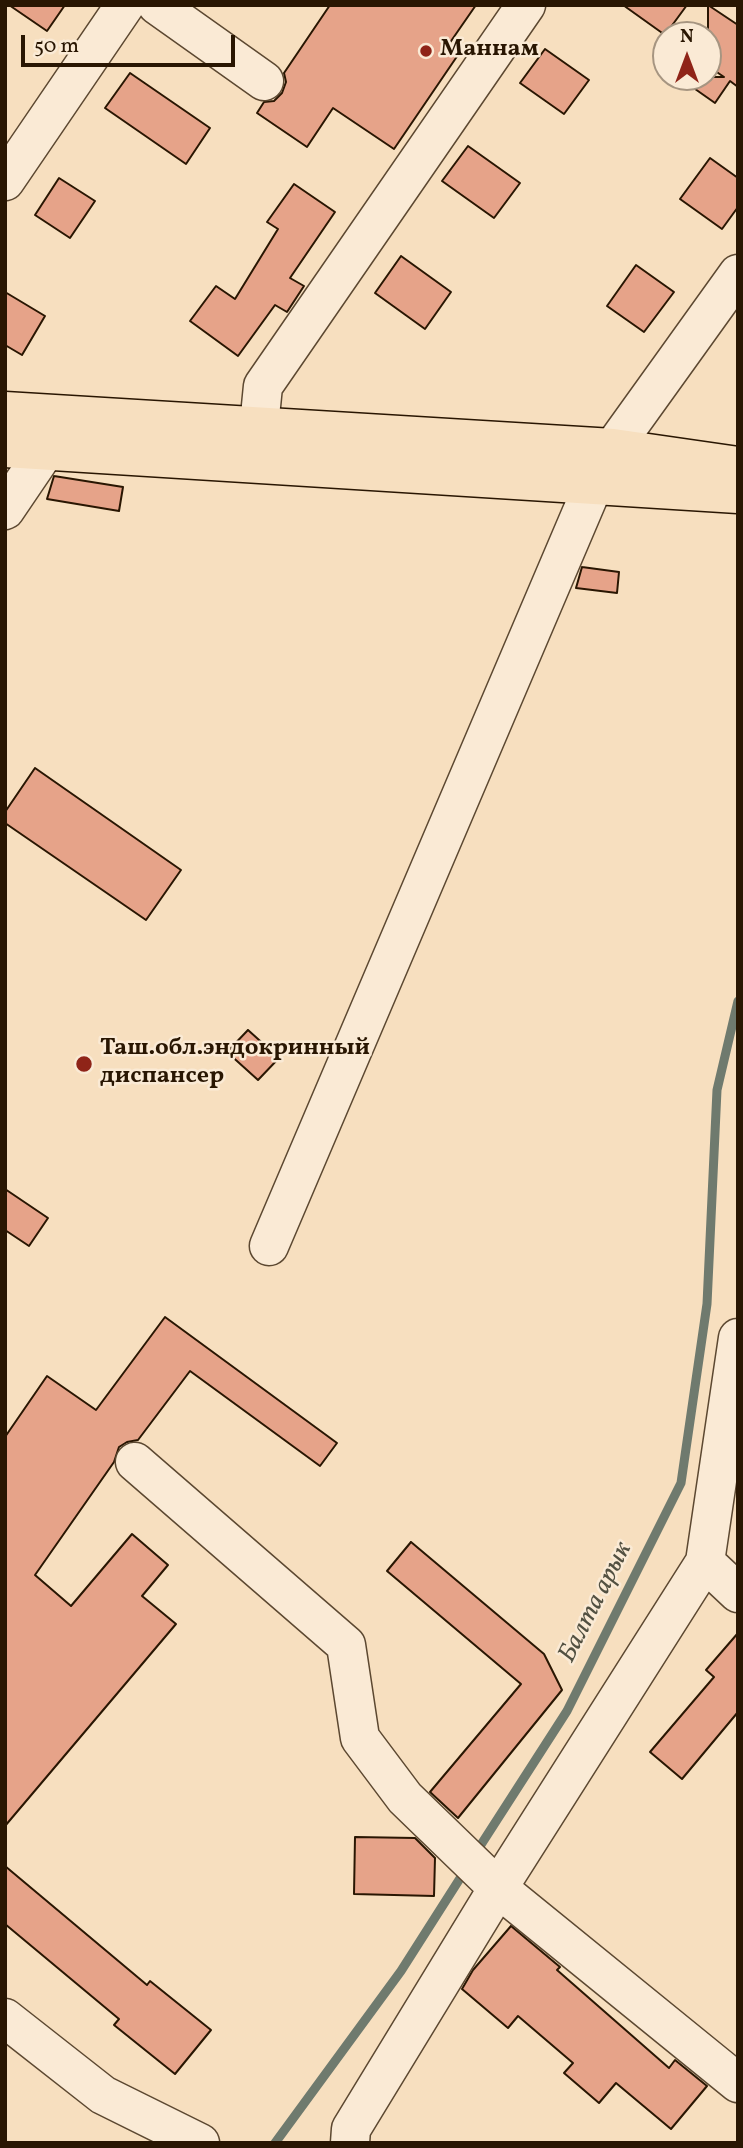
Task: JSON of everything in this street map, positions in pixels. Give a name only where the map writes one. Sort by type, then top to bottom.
[{"type":"main road","points":[[5,411],[613,448],[738,466]]},
{"type":"main road","points":[[5,448],[738,494]]},
{"type":"street","points":[[5,181],[125,5]]},
{"type":"street","points":[[157,5],[264,81]]},
{"type":"street","points":[[258,425],[263,386],[526,5]]},
{"type":"street","points":[[268,1246],[593,486],[613,448],[731,287]]},
{"type":"street","points":[[5,510],[45,451]]},
{"type":"street","points":[[350,2143],[351,2129],[498,1888],[705,1562],[736,1358]]},
{"type":"street","points":[[135,1462],[346,1645],[360,1738],[405,1798],[498,1888],[738,2083]]},
{"type":"street","points":[[705,1562],[738,1592]]},
{"type":"street","points":[[5,2018],[103,2095],[200,2143]]},
{"type":"building","points":[[9,5],[65,5],[47,31]]},
{"type":"building","points":[[330,5],[476,5],[449,44],[460,52],[394,149],[333,108],[307,147],[257,113],[264,102],[274,101],[282,93],[286,82],[284,73]]},
{"type":"building","points":[[623,5],[687,5],[675,21],[652,21],[652,26]]},
{"type":"building","points":[[708,5],[738,25],[738,87],[730,81],[715,103],[698,91],[722,91],[722,21],[708,21]]},
{"type":"building","points":[[545,49],[589,80],[564,114],[520,83]]},
{"type":"building","points":[[130,73],[210,128],[186,164],[105,108]]},
{"type":"building","points":[[468,146],[520,183],[494,218],[442,181]]},
{"type":"building","points":[[710,158],[738,178],[738,207],[722,229],[680,199]]},
{"type":"building","points":[[59,178],[95,201],[70,238],[35,215]]},
{"type":"building","points":[[294,184],[335,212],[290,278],[304,286],[287,312],[275,305],[238,356],[190,321],[216,286],[235,299],[278,229],[267,222]]},
{"type":"building","points":[[401,256],[451,292],[425,329],[375,293]]},
{"type":"building","points":[[636,265],[674,292],[644,332],[607,306]]},
{"type":"building","points":[[5,292],[45,316],[22,355],[5,345]]},
{"type":"building","points":[[54,476],[123,487],[119,511],[47,499]]},
{"type":"building","points":[[582,567],[619,572],[617,593],[576,588]]},
{"type":"building","points":[[35,768],[181,870],[146,920],[5,823],[5,812]]},
{"type":"building","points":[[248,1030],[279,1058],[258,1080],[227,1052]]},
{"type":"building","points":[[5,1189],[48,1218],[29,1246],[5,1230]]},
{"type":"building","points":[[165,1317],[337,1443],[320,1466],[190,1371],[138,1440],[119,1447],[114,1462],[35,1575],[71,1606],[132,1534],[168,1565],[142,1596],[176,1624],[5,1826],[5,1437],[47,1376],[96,1410]]},
{"type":"building","points":[[411,1542],[544,1654],[562,1690],[458,1818],[430,1792],[521,1684],[387,1571]]},
{"type":"building","points":[[738,1633],[738,1712],[682,1779],[650,1752],[714,1677],[706,1670]]},
{"type":"building","points":[[355,1837],[415,1838],[435,1858],[434,1896],[354,1894]]},
{"type":"building","points":[[5,1866],[147,1985],[150,1981],[211,2030],[175,2074],[114,2025],[119,2019],[5,1924]]},
{"type":"building","points":[[511,1926],[560,1967],[557,1970],[669,2068],[675,2060],[707,2086],[671,2129],[616,2083],[599,2103],[564,2073],[573,2063],[518,2016],[508,2028],[462,1989],[473,1970]]},
{"type":"waterway","name":"Балта арык","points":[[475,1854],[567,1711],[681,1483],[707,1304],[717,1090],[738,1001]]},
{"type":"waterway","name":"Балта арык","points":[[275,2143],[401,1971],[466,1869]]},
{"type":"place","name":"Маннам","points":[[426,51]]},
{"type":"place","name":"Таш.обл.эндокринный диспансер","points":[[84,1064]]}]
